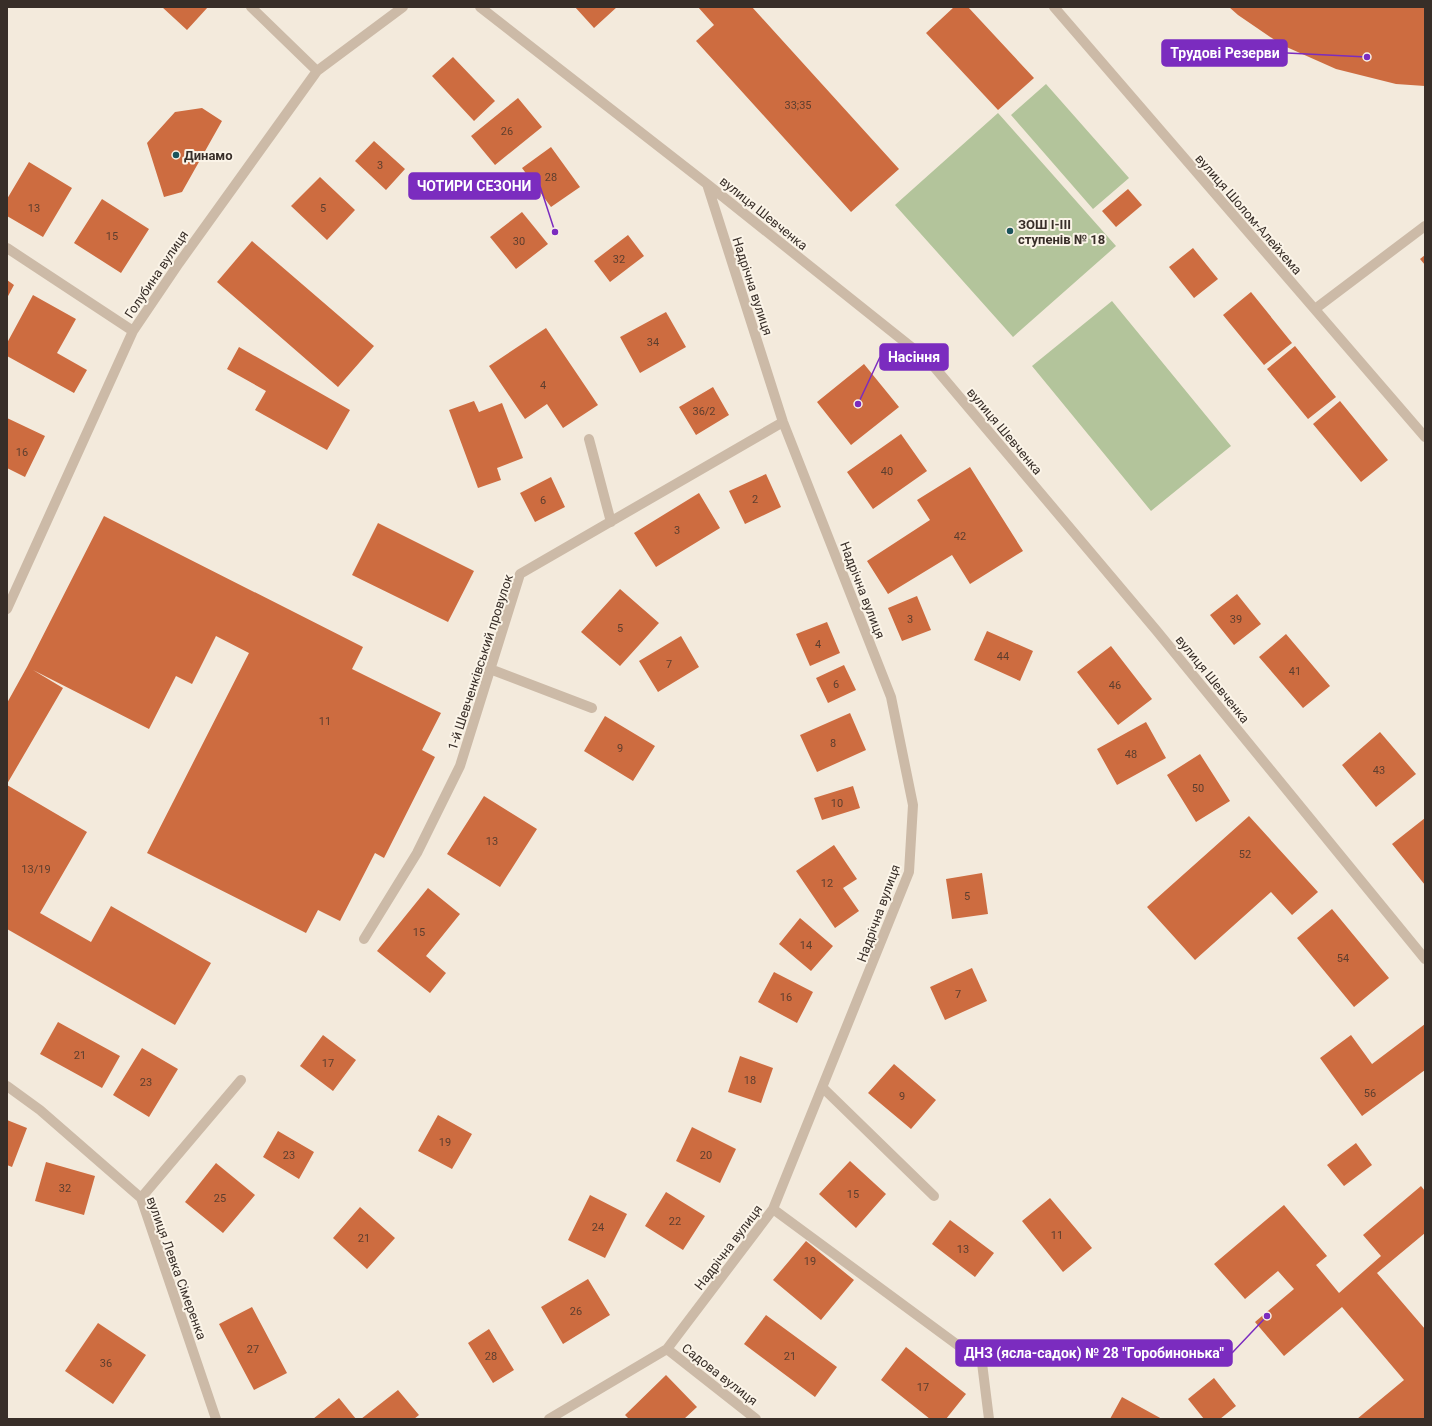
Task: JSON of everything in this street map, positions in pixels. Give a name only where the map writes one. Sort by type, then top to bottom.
[{"type":"street","points":[[251,7],[317,71]]},
{"type":"street","name":"Голубина вулиця","points":[[7,609],[133,331],[179,263],[317,71],[403,7]]},
{"type":"street","name":"вулиця Шевченка","points":[[480,7],[707,184],[930,362],[1156,630],[1425,959]]},
{"type":"street","name":"вулиця Шолом-Алейхема","points":[[1054,7],[1425,437]]},
{"type":"street","name":"Надрічна вулиця","points":[[549,1419],[667,1349],[773,1209],[909,872],[913,805],[891,697],[783,422],[707,184]]},
{"type":"street","points":[[1315,309],[1425,226]]},
{"type":"street","points":[[7,248],[133,331]]},
{"type":"street","name":"1-й Шевченківський провулок","points":[[364,939],[417,853],[460,766],[520,574],[783,422]]},
{"type":"street","points":[[589,439],[611,522]]},
{"type":"street","points":[[490,669],[592,708]]},
{"type":"street","points":[[141,1198],[241,1080]]},
{"type":"street","name":"вулиця Левка Сімеренка","points":[[7,1086],[40,1110],[141,1198],[216,1419]]},
{"type":"street","points":[[823,1088],[934,1196]]},
{"type":"street","points":[[773,1209],[982,1363],[988,1419]]},
{"type":"street","name":"Садова вулиця","points":[[667,1349],[756,1419]]},
{"type":"green space","points":[[1046,84],[1129,178],[1093,209],[1011,115]]},
{"type":"green space","points":[[998,113],[1116,246],[1013,337],[895,205]]},
{"type":"green space","points":[[1112,301],[1231,446],[1151,511],[1032,366]]},
{"type":"building","points":[[162,7],[208,7],[187,30]]},
{"type":"building","points":[[575,7],[617,7],[594,28]]},
{"type":"building","points":[[698,7],[752,7],[899,169],[851,212],[696,41],[714,25]]},
{"type":"building","points":[[954,7],[968,7],[1034,78],[998,110],[926,33]]},
{"type":"building","points":[[1229,7],[1425,7],[1425,86],[1396,84],[1336,69],[1282,45],[1238,15]]},
{"type":"building","points":[[453,57],[495,101],[474,121],[432,76]]},
{"type":"building","points":[[518,98],[542,127],[495,165],[471,136]]},
{"type":"building","name":"Динамо","points":[[202,108],[222,121],[182,192],[164,197],[147,143],[175,112]]},
{"type":"building","points":[[374,141],[405,169],[386,190],[355,161]]},
{"type":"building","points":[[551,147],[580,187],[551,207],[522,168]]},
{"type":"building","points":[[29,162],[72,188],[43,237],[7,216],[7,199]]},
{"type":"building","points":[[320,177],[355,210],[327,240],[291,206]]},
{"type":"building","points":[[1128,189],[1142,205],[1116,227],[1102,211]]},
{"type":"building","points":[[102,199],[149,229],[121,273],[74,243]]},
{"type":"building","points":[[522,212],[548,244],[516,269],[490,237]]},
{"type":"building","points":[[628,235],[644,256],[610,282],[594,261]]},
{"type":"building","points":[[252,241],[374,346],[338,387],[217,282]]},
{"type":"building","points":[[1193,248],[1218,279],[1194,298],[1169,267]]},
{"type":"building","points":[[1425,255],[1425,265],[1420,259]]},
{"type":"building","points":[[7,280],[14,285],[7,298]]},
{"type":"building","points":[[1251,292],[1292,343],[1264,365],[1223,315]]},
{"type":"building","points":[[33,295],[76,319],[57,353],[87,370],[74,393],[7,356],[7,343]]},
{"type":"building","points":[[666,312],[686,347],[640,373],[620,337]]},
{"type":"building","points":[[546,328],[598,405],[563,428],[547,404],[525,419],[489,366]]},
{"type":"building","points":[[1295,346],[1336,397],[1308,419],[1267,369]]},
{"type":"building","points":[[239,347],[350,410],[327,450],[255,410],[266,391],[227,369]]},
{"type":"building","points":[[864,364],[899,407],[851,445],[817,402]]},
{"type":"building","points":[[713,387],[729,415],[696,435],[679,407]]},
{"type":"building","points":[[474,401],[479,412],[502,403],[523,458],[497,468],[501,480],[478,488],[449,410]]},
{"type":"building","points":[[1340,401],[1388,460],[1361,482],[1313,424]]},
{"type":"building","points":[[7,418],[45,436],[25,477],[7,468]]},
{"type":"building","points":[[901,434],[927,471],[873,509],[847,472]]},
{"type":"building","points":[[970,467],[1023,551],[970,584],[952,555],[888,594],[867,561],[930,520],[917,500]]},
{"type":"building","points":[[766,474],[781,507],[745,524],[729,491]]},
{"type":"building","points":[[551,477],[565,507],[535,522],[520,493]]},
{"type":"building","points":[[699,493],[720,528],[656,567],[634,533]]},
{"type":"building","points":[[104,516],[363,647],[352,669],[441,713],[422,750],[435,757],[384,858],[375,853],[340,921],[318,910],[306,933],[147,853],[249,653],[216,636],[192,684],[176,676],[149,729],[33,670],[63,688],[7,784],[7,703]]},
{"type":"building","points":[[378,523],[474,571],[448,622],[352,575]]},
{"type":"building","points":[[620,589],[659,623],[620,666],[581,632]]},
{"type":"building","points":[[1237,594],[1261,624],[1234,645],[1210,615]]},
{"type":"building","points":[[917,596],[931,630],[902,641],[888,608]]},
{"type":"building","points":[[827,622],[840,653],[810,666],[796,634]]},
{"type":"building","points":[[987,631],[1033,651],[1020,681],[974,660]]},
{"type":"building","points":[[1286,634],[1330,686],[1303,708],[1259,657]]},
{"type":"building","points":[[681,636],[699,667],[658,692],[639,661]]},
{"type":"building","points":[[1111,646],[1152,699],[1118,725],[1077,672]]},
{"type":"building","points":[[844,665],[856,690],[828,703],[816,678]]},
{"type":"building","points":[[850,713],[866,750],[817,772],[800,735]]},
{"type":"building","points":[[605,716],[655,746],[633,781],[584,751]]},
{"type":"building","points":[[1146,722],[1166,758],[1117,785],[1097,749]]},
{"type":"building","points":[[1380,732],[1416,774],[1376,807],[1342,765]]},
{"type":"building","points":[[1200,754],[1230,801],[1196,822],[1167,775]]},
{"type":"building","points":[[7,785],[87,832],[40,913],[91,942],[111,906],[211,963],[175,1025],[7,929]]},
{"type":"building","points":[[853,786],[860,808],[822,820],[814,798]]},
{"type":"building","points":[[484,796],[537,829],[500,887],[447,854]]},
{"type":"building","points":[[1249,816],[1318,892],[1292,915],[1271,892],[1195,960],[1147,907]]},
{"type":"building","points":[[1425,818],[1425,885],[1392,844]]},
{"type":"building","points":[[834,845],[857,879],[843,888],[859,911],[835,928],[796,871]]},
{"type":"building","points":[[982,873],[988,914],[952,919],[946,879]]},
{"type":"building","points":[[428,888],[460,914],[426,956],[446,973],[430,993],[377,951]]},
{"type":"building","points":[[1332,909],[1389,978],[1354,1007],[1297,938]]},
{"type":"building","points":[[800,918],[833,946],[811,971],[779,944]]},
{"type":"building","points":[[972,968],[987,1001],[945,1020],[930,987]]},
{"type":"building","points":[[774,972],[813,992],[797,1023],[758,1002]]},
{"type":"building","points":[[58,1022],[120,1056],[102,1088],[40,1054]]},
{"type":"building","points":[[1425,1024],[1425,1070],[1362,1116],[1320,1058],[1351,1035],[1372,1064]]},
{"type":"building","points":[[323,1035],[356,1060],[333,1091],[300,1066]]},
{"type":"building","points":[[142,1048],[178,1069],[149,1117],[113,1095]]},
{"type":"building","points":[[740,1056],[773,1068],[761,1103],[728,1092]]},
{"type":"building","points":[[894,1064],[936,1100],[911,1129],[868,1093]]},
{"type":"building","points":[[438,1115],[472,1134],[452,1169],[418,1151]]},
{"type":"building","points":[[7,1120],[27,1128],[12,1167],[7,1165]]},
{"type":"building","points":[[692,1127],[736,1149],[720,1183],[676,1161]]},
{"type":"building","points":[[278,1131],[314,1152],[299,1179],[263,1157]]},
{"type":"building","points":[[1356,1143],[1372,1165],[1344,1186],[1327,1165]]},
{"type":"building","points":[[850,1161],[886,1194],[856,1228],[819,1194]]},
{"type":"building","points":[[46,1162],[95,1176],[84,1215],[35,1201]]},
{"type":"building","points":[[216,1163],[255,1195],[223,1233],[185,1202]]},
{"type":"building","points":[[1421,1186],[1425,1191],[1425,1233],[1377,1273],[1425,1329],[1425,1419],[1357,1419],[1404,1380],[1342,1307],[1284,1356],[1255,1322],[1294,1289],[1278,1271],[1245,1299],[1214,1264],[1284,1205],[1327,1256],[1316,1265],[1339,1293],[1381,1256],[1363,1235]]},
{"type":"building","points":[[666,1192],[705,1216],[683,1250],[645,1226]]},
{"type":"building","points":[[590,1195],[627,1214],[605,1258],[568,1240]]},
{"type":"building","points":[[1050,1198],[1092,1248],[1063,1272],[1022,1221]]},
{"type":"building","points":[[360,1207],[395,1238],[367,1269],[333,1238]]},
{"type":"building","points":[[950,1220],[994,1253],[975,1277],[932,1244]]},
{"type":"building","points":[[806,1241],[854,1280],[821,1320],[773,1280]]},
{"type":"building","points":[[588,1279],[610,1315],[563,1344],[541,1307]]},
{"type":"building","points":[[252,1307],[287,1373],[254,1390],[219,1324]]},
{"type":"building","points":[[766,1315],[837,1367],[815,1397],[744,1344]]},
{"type":"building","points":[[98,1323],[146,1355],[113,1404],[65,1371]]},
{"type":"building","points":[[489,1329],[514,1370],[493,1383],[468,1343]]},
{"type":"building","points":[[906,1347],[966,1394],[946,1419],[930,1419],[881,1380]]},
{"type":"building","points":[[666,1375],[697,1407],[684,1419],[629,1419],[625,1415]]},
{"type":"building","points":[[1214,1378],[1236,1406],[1220,1419],[1204,1419],[1188,1399]]},
{"type":"building","points":[[398,1390],[419,1415],[414,1419],[361,1419]]},
{"type":"building","points":[[1122,1397],[1162,1419],[1110,1419]]},
{"type":"building","points":[[339,1398],[356,1419],[313,1419]]},
{"type":"place","name":"Трудові Резерви","points":[[1367,57]]},
{"type":"place","name":"Динамо","points":[[176,155]]},
{"type":"place","name":"ЗОШ І-ІІІ ступенів № 18","points":[[1010,231]]},
{"type":"place","name":"ЧОТИРИ СЕЗОНИ","points":[[555,232]]},
{"type":"place","name":"Насіння","points":[[858,404]]},
{"type":"place","name":"ДНЗ (ясла-садок) № 28 \"Горобинонька\"","points":[[1267,1316]]}]
